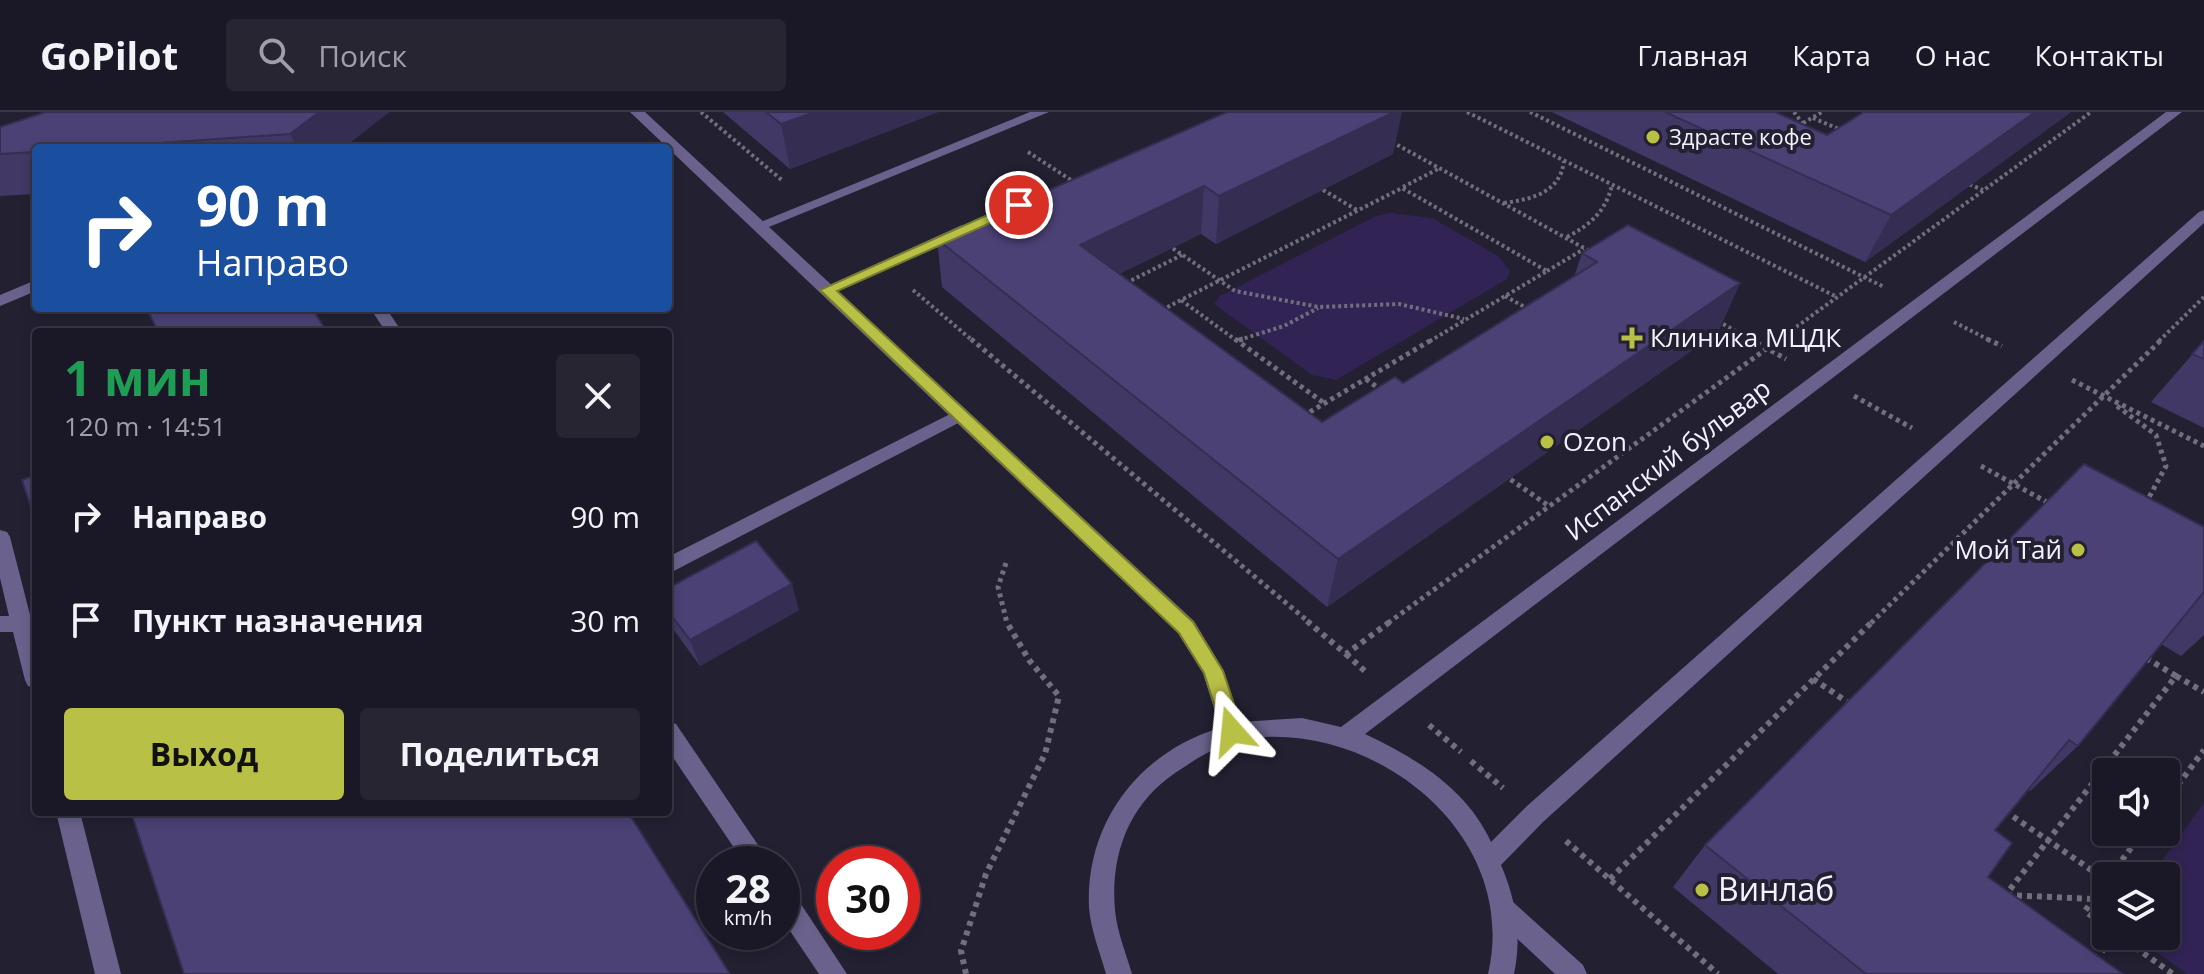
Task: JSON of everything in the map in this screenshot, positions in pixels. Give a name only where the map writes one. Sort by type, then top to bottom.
[{"type":"street","points":[[637,112],[671,144]]},
{"type":"street","points":[[759,226],[1042,112]]},
{"type":"street","name":"Испанский бульвар","points":[[1347,735],[2175,112]]},
{"type":"street","points":[[672,145],[1186,627],[1213,671],[1232,731]]},
{"type":"street","points":[[1490,860],[1535,814],[2204,215]]},
{"type":"street","points":[[827,290],[971,226]]},
{"type":"street","points":[[0,301],[32,287]]},
{"type":"street","points":[[672,564],[960,415]]},
{"type":"street","points":[[0,537],[32,664]]},
{"type":"street","points":[[0,624],[22,624]]},
{"type":"street","points":[[1119,974],[1102,913],[1106,850],[1133,795],[1176,754],[1232,731],[1289,725],[1347,735],[1405,762],[1455,805],[1490,860],[1504,910],[1501,974]]},
{"type":"street","points":[[672,737],[747,846]]},
{"type":"street","points":[[69,816],[108,974]]},
{"type":"street","points":[[1504,910],[1574,974]]},
{"type":"street","points":[[800,924],[834,974]]},
{"type":"path","points":[[1467,112],[1837,297]]},
{"type":"path","points":[[1530,112],[2204,446]]},
{"type":"path","points":[[1794,112],[1803,124]]},
{"type":"path","points":[[1791,131],[1822,112]]},
{"type":"path","points":[[1346,654],[2091,112]]},
{"type":"path","points":[[1813,118],[1848,133]]},
{"type":"path","points":[[995,131],[1083,187]]},
{"type":"path","points":[[1389,140],[1599,256]]},
{"type":"path","points":[[1503,203],[1531,198],[1551,189],[1565,171],[1564,161]]},
{"type":"path","points":[[1158,312],[1440,168]]},
{"type":"path","points":[[1957,179],[1983,190]]},
{"type":"path","points":[[1566,238],[1599,214],[1612,185]]},
{"type":"path","points":[[1402,188],[1547,271]]},
{"type":"path","points":[[1323,190],[1358,210]]},
{"type":"path","points":[[1160,239],[1235,291],[1319,307],[1399,304],[1465,319]]},
{"type":"path","points":[[1293,422],[1585,248]]},
{"type":"path","points":[[1113,289],[1183,255]]},
{"type":"path","points":[[925,282],[911,288],[1535,814],[1718,974]]},
{"type":"path","points":[[1505,296],[1530,311]]},
{"type":"path","points":[[1610,879],[2204,297]]},
{"type":"path","points":[[1181,300],[1324,403]]},
{"type":"path","points":[[1238,340],[1284,326],[1319,307]]},
{"type":"path","points":[[1711,317],[2055,507]]},
{"type":"path","points":[[1366,379],[1384,392],[1372,399]]},
{"type":"path","points":[[2103,396],[2156,435],[2166,466],[2149,493],[2146,504]]},
{"type":"path","points":[[1497,470],[1549,506]]},
{"type":"path","points":[[966,974],[961,951],[982,887],[1045,754],[1059,696],[1031,666],[1005,622],[997,587],[1006,563]]},
{"type":"path","points":[[2141,655],[2204,692]]},
{"type":"path","points":[[1998,904],[2176,676]]},
{"type":"path","points":[[1813,679],[1866,715]]},
{"type":"path","points":[[2180,782],[2204,750]]},
{"type":"path","points":[[1995,804],[2092,869]]},
{"type":"path","points":[[2120,862],[2132,846]]},
{"type":"path","points":[[1990,894],[2092,899]]},
{"type":"path","points":[[2092,902],[2085,911],[2092,916]]},
{"type":"path","points":[[2086,974],[2105,950]]},
{"type":"path","points":[[2137,950],[2173,974]]},
{"type":"shaded area","points":[[1390,213],[1432,218],[1498,256],[1510,271],[1507,279],[1336,380],[1312,375],[1214,304],[1220,296],[1376,216]]},
{"type":"shaded area","points":[[2204,803],[2204,974],[2187,974],[2154,950],[2180,950],[2180,862],[2161,862],[2173,846],[2180,846],[2180,836]]},
{"type":"building","points":[[46,112],[319,112],[290,134],[146,144],[32,144],[32,152],[0,154],[0,127]]},
{"type":"building","points":[[766,112],[815,112],[781,124]]},
{"type":"building","points":[[1227,112],[1394,112],[1219,196],[1204,186],[1080,245],[1322,422],[1395,377],[1403,383],[1597,262],[1582,253],[1628,225],[1740,283],[1338,559],[937,239]]},
{"type":"building","points":[[1665,112],[1775,112],[1827,135],[1864,112],[2035,112],[1891,215]]},
{"type":"building","points":[[314,312],[324,328],[156,328],[149,313]]},
{"type":"building","points":[[2204,341],[2204,359],[2192,354]]},
{"type":"building","points":[[2084,464],[2204,527],[2204,594],[2078,746],[2069,740],[1995,830],[2012,843],[1988,877],[2123,974],[1866,974],[1705,845]]},
{"type":"building","points":[[32,476],[32,511],[22,480]]},
{"type":"building","points":[[756,541],[792,584],[690,640],[672,616],[672,586]]},
{"type":"building","points":[[132,816],[631,816],[696,920],[696,950],[715,950],[730,974],[184,974]]},
{"type":"place","name":"Здрасте кофе","points":[[1653,137]]},
{"type":"place","name":"Клиника МЦДК","points":[[1632,338]]},
{"type":"place","name":"Ozon","points":[[1547,442]]},
{"type":"place","name":"Мой Тай","points":[[2078,550]]},
{"type":"place","name":"Винлаб","points":[[1702,890]]},
{"type":"route","points":[[1019,205],[827,290],[1186,627],[1213,671],[1232,731]]}]
